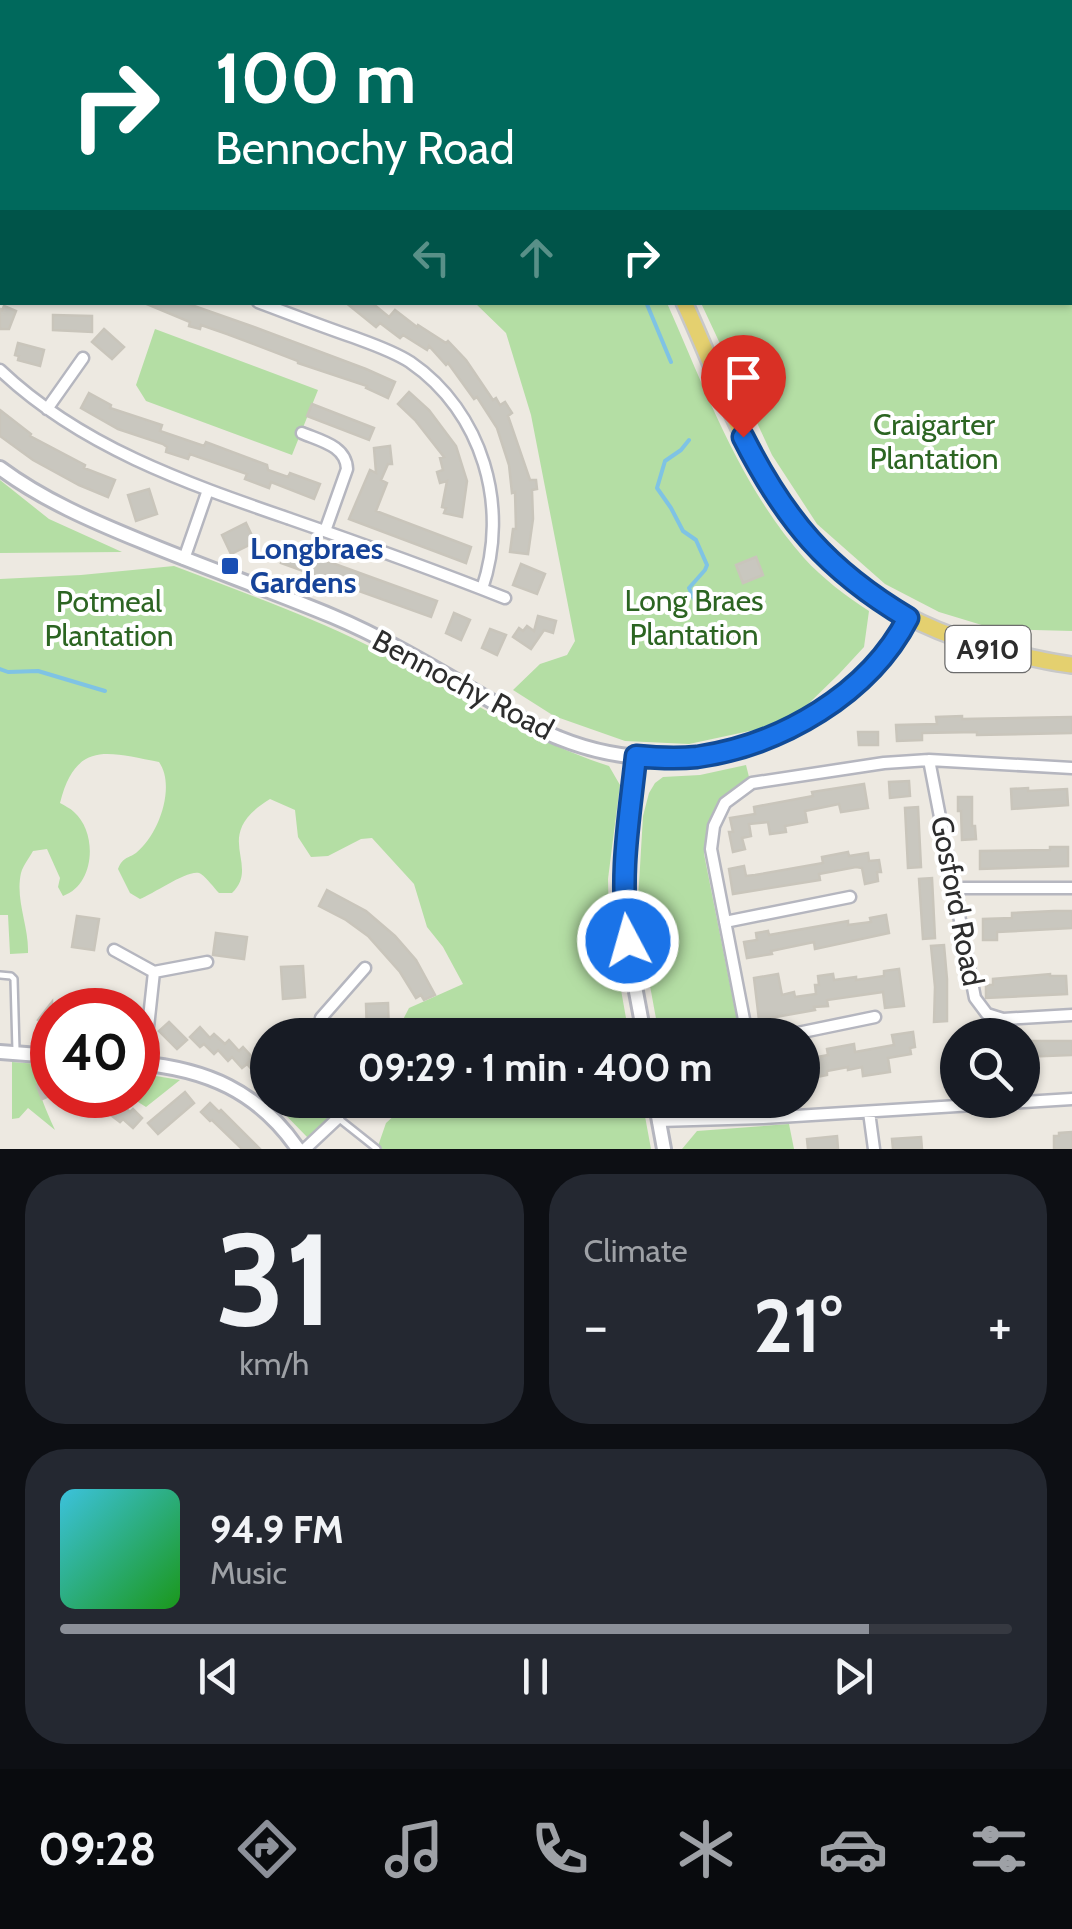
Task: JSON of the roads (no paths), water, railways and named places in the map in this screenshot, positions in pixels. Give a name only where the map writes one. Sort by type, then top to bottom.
[{"type":"main road","name":"A910","points":[[685,305],[766,480],[798,528],[840,570],[862,589],[925,627],[985,648],[1072,665]]},
{"type":"street","points":[[266,305],[377,346],[409,362],[460,413],[474,437],[491,484],[494,507],[492,550],[482,589]]},
{"type":"street","points":[[47,410],[82,358]]},
{"type":"street","points":[[0,370],[47,410],[116,452],[208,490],[505,598]]},
{"type":"street","points":[[302,433],[338,448],[346,459],[325,531]]},
{"type":"street","name":"Bennochy Road","points":[[0,468],[61,506],[346,623],[556,737],[611,753],[671,759],[694,757],[775,736],[847,690],[888,650],[908,618]]},
{"type":"street","points":[[184,559],[208,490]]},
{"type":"street","points":[[636,756],[624,846],[623,893],[641,1018]]},
{"type":"street","points":[[744,1018],[711,849],[714,826],[725,802],[752,782],[884,763],[930,760],[1072,768]]},
{"type":"street","name":"Gosford Road","points":[[930,760],[975,998],[987,1014],[1004,1018],[1072,1015]]},
{"type":"street","points":[[953,888],[1072,888]]},
{"type":"street","points":[[725,922],[850,897]]},
{"type":"street","points":[[114,950],[154,972],[207,962]]},
{"type":"street","points":[[321,1018],[365,968]]},
{"type":"street","points":[[152,988],[154,972]]},
{"type":"street","points":[[820,1029],[876,1018]]},
{"type":"street","points":[[0,1052],[30,1054]]},
{"type":"street","points":[[160,1066],[196,1073],[253,1100],[274,1118],[298,1149]]},
{"type":"street","points":[[820,1115],[1072,1100]]},
{"type":"street","points":[[869,1112],[874,1149]]},
{"type":"street","points":[[306,1149],[338,1118]]},
{"type":"street","points":[[658,1118],[664,1149]]},
{"type":"street","points":[[658,1121],[763,1118]]},
{"type":"lane","points":[[0,975],[14,980],[16,1053]]},
{"type":"lane","points":[[338,1118],[377,1149]]},
{"type":"waterway","points":[[647,305],[671,362]]},
{"type":"waterway","points":[[689,440],[665,461],[657,488],[683,531],[696,540],[707,565],[689,588],[695,608]]},
{"type":"waterway","points":[[0,669],[38,671],[105,691]]},
{"type":"place","name":"Longbraes Gardens","points":[[230,566]]},
{"type":"park label","name":"Craigarter Plantation","points":[[934,442]]},
{"type":"park label","name":"Long Braes Plantation","points":[[694,618]]},
{"type":"park label","name":"Potmeal Plantation","points":[[109,619]]}]
